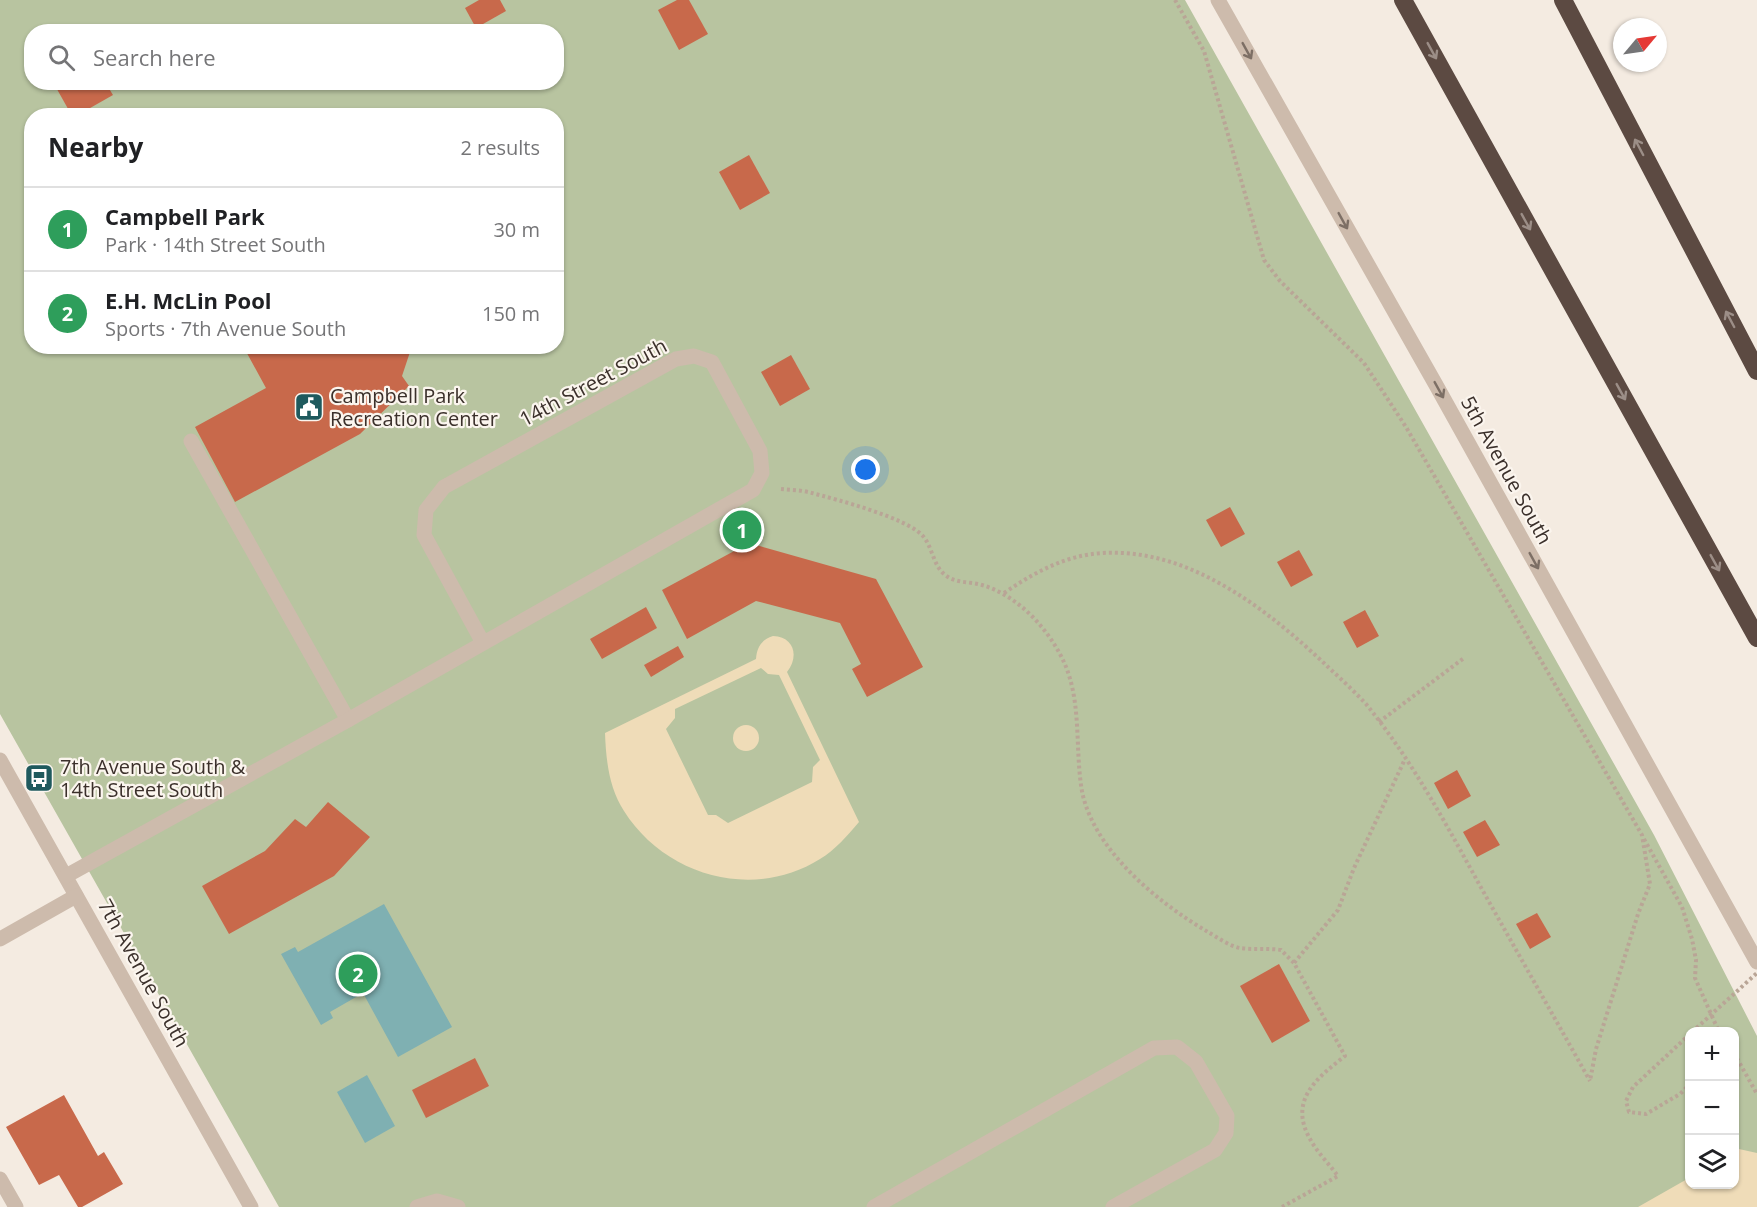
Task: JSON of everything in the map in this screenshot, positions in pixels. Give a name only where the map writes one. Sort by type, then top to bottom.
[{"type":"highway","points":[[1403,0],[1757,639]]},
{"type":"highway","points":[[1561,0],[1757,371]]},
{"type":"street","name":"5th Avenue South","points":[[1218,0],[1442,396],[1757,962]]},
{"type":"street","name":"14th Street South","points":[[483,643],[424,535],[426,510],[444,487],[450,483],[676,359],[694,356],[712,362],[760,451],[762,473],[753,490]]},
{"type":"street","points":[[191,441],[348,720]]},
{"type":"street","points":[[66,876],[348,720],[753,490]]},
{"type":"street","name":"7th Avenue South","points":[[0,760],[251,1207]]},
{"type":"street","points":[[0,939],[76,896]]},
{"type":"street","points":[[874,1207],[1154,1048],[1177,1047],[1196,1062],[1227,1116],[1226,1133],[1215,1150],[1113,1207]]},
{"type":"street","points":[[0,1179],[16,1207]]},
{"type":"street","points":[[417,1207],[437,1201],[458,1207]]},
{"type":"path","points":[[1175,0],[1204,51],[1264,260],[1280,281],[1364,363],[1406,427],[1682,907],[1696,960],[1695,978],[1717,1027]]},
{"type":"path","points":[[753,490],[776,489],[810,492],[910,525],[923,536],[943,574],[957,581],[981,584],[1004,593],[1029,613],[1062,656],[1072,684],[1077,716],[1081,785],[1086,807],[1099,832],[1121,863],[1154,894],[1190,922],[1240,948],[1281,950],[1294,963],[1345,1056],[1315,1081],[1305,1097],[1302,1117],[1310,1139],[1338,1176],[1282,1207]]},
{"type":"path","points":[[1004,593],[1047,566],[1078,556],[1104,552],[1151,556],[1212,579],[1277,622],[1307,647],[1365,703],[1405,759],[1443,818],[1590,1081],[1596,1049],[1638,914],[1650,884],[1642,835]]},
{"type":"path","points":[[1379,722],[1464,658]]},
{"type":"path","points":[[1294,963],[1338,910],[1354,868],[1405,759]]},
{"type":"path","points":[[1698,1027],[1757,973]]},
{"type":"path","points":[[1685,1039],[1633,1087],[1626,1101],[1629,1112],[1646,1114],[1680,1094],[1685,1088]]},
{"type":"path","points":[[1739,1062],[1757,1094]]},
{"type":"green space","points":[[0,0],[1185,0],[1654,835],[1757,1036],[1757,1207],[279,1207],[0,714]]},
{"type":"sand","points":[[773,636],[786,640],[793,649],[793,660],[787,672],[859,822],[841,842],[820,859],[794,872],[767,878],[739,879],[712,875],[686,866],[662,852],[641,833],[624,811],[609,774],[605,733],[756,659],[760,644]],"holes":[[[761,668],[768,674],[779,675],[820,760],[813,767],[812,782],[728,823],[716,815],[708,815],[666,729],[675,718],[675,709]]]},
{"type":"sand","points":[[746,725],[755,729],[759,738],[755,747],[746,751],[737,747],[733,738],[737,729]]},
{"type":"sand","points":[[1739,1149],[1757,1153],[1757,1207],[1638,1207],[1685,1180],[1685,1189],[1739,1189]]},
{"type":"water","points":[[384,904],[452,1027],[398,1057],[363,993],[330,1012],[333,1018],[321,1025],[281,954],[295,947],[298,952]]},
{"type":"water","points":[[367,1075],[395,1126],[365,1143],[337,1092]]},
{"type":"building","points":[[479,0],[500,0],[506,11],[483,24],[474,24],[465,8]]},
{"type":"building","points":[[677,0],[689,0],[708,34],[679,50],[658,10]]},
{"type":"building","points":[[57,90],[110,90],[113,95],[90,108],[68,108]]},
{"type":"building","points":[[749,155],[770,193],[740,210],[719,172]]},
{"type":"building","name":"Campbell Park Recreation Center","points":[[247,354],[409,354],[402,376],[409,386],[360,434],[235,502],[195,427],[266,388]]},
{"type":"building","points":[[791,355],[810,389],[780,406],[761,372]]},
{"type":"building","points":[[1230,507],[1245,534],[1221,547],[1206,520]]},
{"type":"building","points":[[749,543],[876,579],[923,667],[867,697],[852,669],[861,664],[840,623],[756,601],[687,639],[662,590]]},
{"type":"building","points":[[1299,550],[1313,575],[1291,587],[1277,562]]},
{"type":"building","points":[[646,607],[657,628],[602,659],[590,639]]},
{"type":"building","points":[[1365,610],[1379,636],[1357,648],[1343,622]]},
{"type":"building","points":[[678,646],[684,657],[651,677],[644,665]]},
{"type":"building","points":[[1457,770],[1471,796],[1448,809],[1434,783]]},
{"type":"building","points":[[328,802],[370,837],[334,876],[229,934],[202,886],[265,851],[295,819],[306,827]]},
{"type":"building","points":[[1485,820],[1500,845],[1477,857],[1463,832]]},
{"type":"building","points":[[1537,913],[1551,937],[1530,949],[1516,924]]},
{"type":"building","points":[[1279,964],[1310,1021],[1272,1043],[1240,986]]},
{"type":"building","points":[[475,1058],[489,1086],[426,1118],[412,1090]]},
{"type":"building","points":[[64,1095],[98,1156],[104,1152],[123,1184],[82,1207],[78,1207],[59,1175],[39,1185],[6,1127]]},
{"type":"place","name":"Campbell Park Recreation Center","points":[[309,407]]},
{"type":"place","name":"Campbell Park","points":[[742,530]]},
{"type":"place","name":"7th Avenue South & 14th Street South","points":[[39,778]]},
{"type":"place","name":"E.H. McLin Pool","points":[[358,974]]}]
